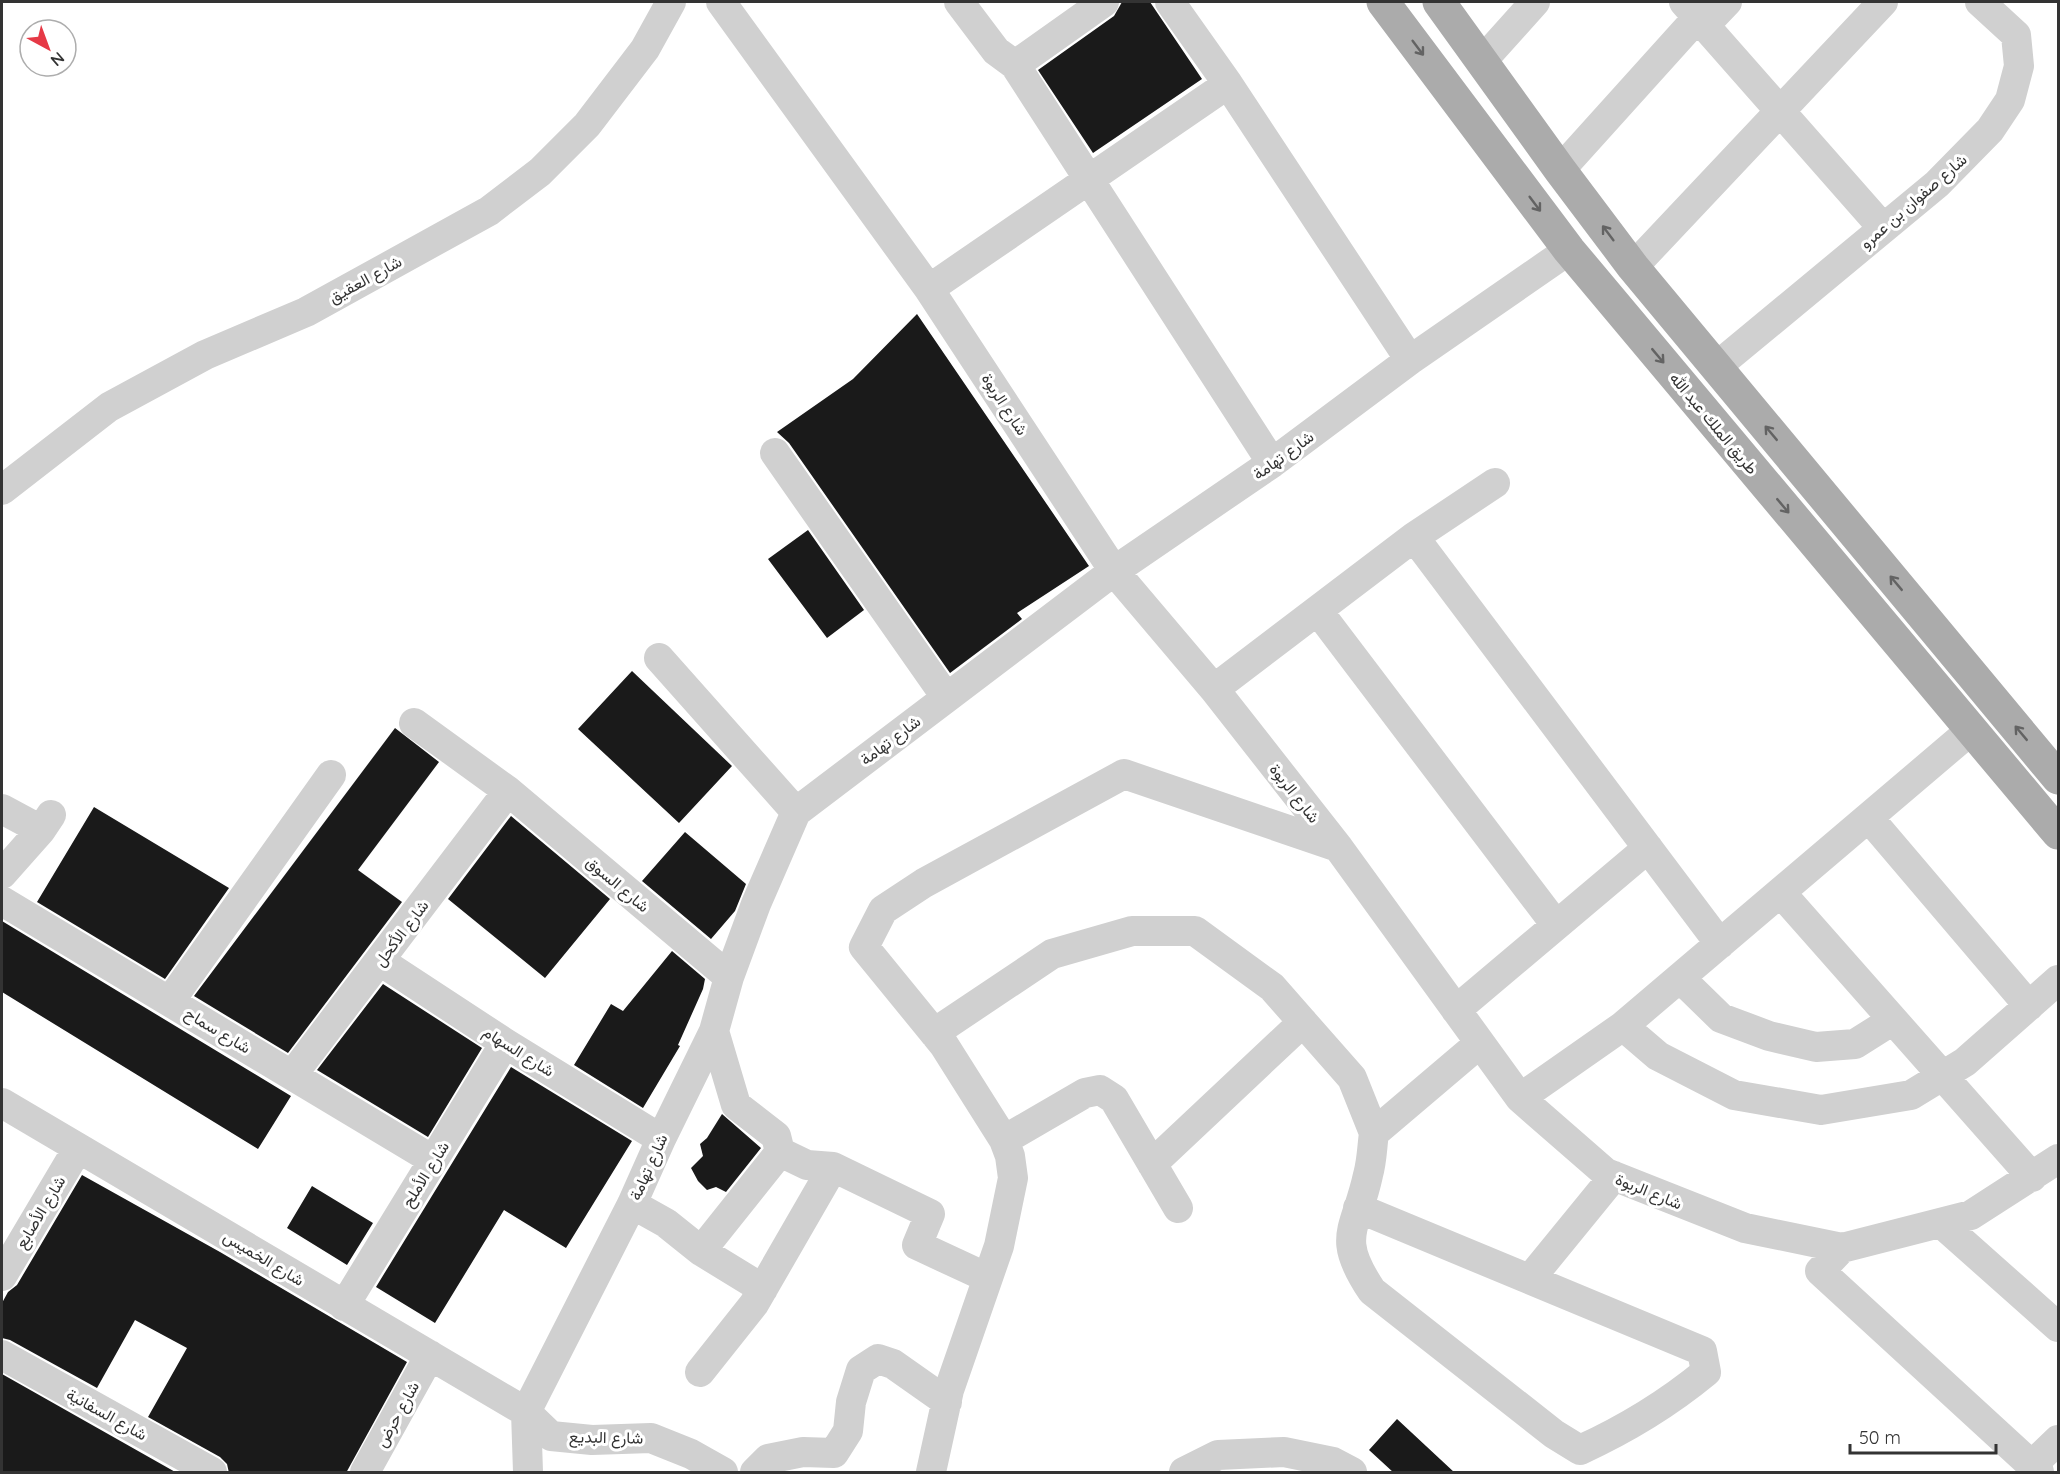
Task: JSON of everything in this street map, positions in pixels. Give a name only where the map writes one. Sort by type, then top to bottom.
[{"type":"main road","name":"طريق الملك عبد الله","points":[[1383,2],[1569,249],[1970,731],[2058,833]]},
{"type":"main road","points":[[1439,2],[1633,267],[2058,778]]},
{"type":"street","name":"شارع العقيق","points":[[2,490],[109,407],[205,355],[306,312],[489,211],[540,172],[587,125],[645,49],[671,2]]},
{"type":"street","name":"شارع الربوة","points":[[721,2],[929,289],[1114,571],[1214,689],[1338,847],[1520,1098],[1606,1173],[1745,1228],[1842,1248],[1971,1215],[2058,1159]]},
{"type":"street","points":[[959,2],[996,51],[1015,65],[1091,178],[1272,463]]},
{"type":"street","points":[[1015,65],[1104,2]]},
{"type":"street","points":[[1170,2],[1228,84],[1410,360]]},
{"type":"street","points":[[1482,61],[1535,2]]},
{"type":"street","points":[[1560,170],[1695,15],[1727,2]]},
{"type":"street","points":[[1633,267],[1883,2]]},
{"type":"street","name":"شارع صفوان بن عمرو","points":[[1716,367],[1952,169],[1990,130],[2010,100],[2019,66],[2016,35],[1980,2]]},
{"type":"street","points":[[1695,15],[1883,228]]},
{"type":"street","points":[[929,289],[1228,84]]},
{"type":"street","name":"شارع تهامة","points":[[528,1473],[526,1412],[632,1204],[714,1031],[729,977],[796,812],[1114,571],[1272,463],[1410,360],[1569,249]]},
{"type":"street","points":[[775,453],[946,697]]},
{"type":"street","points":[[1214,689],[1414,537],[1495,483]]},
{"type":"street","points":[[1414,537],[1720,944]]},
{"type":"street","points":[[1317,611],[1556,925]]},
{"type":"street","points":[[658,658],[796,812]]},
{"type":"street","name":"شارع السوق","points":[[414,723],[508,791],[729,977]]},
{"type":"street","points":[[1520,1098],[1623,1026],[1970,731]]},
{"type":"street","points":[[931,1473],[947,1402],[999,1246],[1012,1178],[1004,1140],[934,1033],[864,947],[884,910],[924,884],[1124,774],[1338,847]]},
{"type":"street","points":[[170,1002],[331,775]]},
{"type":"street","name":"شارع الأكحل","points":[[294,1074],[508,791]]},
{"type":"street","points":[[2,809],[46,823],[2,874]]},
{"type":"street","points":[[1869,818],[2029,1006]]},
{"type":"street","points":[[1456,1010],[1648,848]]},
{"type":"street","points":[[1781,893],[2032,1177]]},
{"type":"street","name":"شارع سماح","points":[[2,902],[294,1074],[433,1160]]},
{"type":"street","points":[[934,1033],[1052,954],[1132,931],[1195,931],[1272,987],[1352,1078],[1374,1133],[1368,1175],[1349,1235],[1355,1266],[1372,1292],[1480,1378],[1580,1450],[1620,1432],[1672,1400],[1706,1372],[1702,1351],[1358,1208]]},
{"type":"street","name":"شارع السهام","points":[[380,961],[505,1043],[661,1139]]},
{"type":"street","points":[[1680,978],[1721,1018],[1769,1036],[1816,1047],[1855,1044],[1893,1020]]},
{"type":"street","points":[[1623,1026],[1658,1056],[1734,1095],[1821,1110],[1911,1095],[1965,1062],[2058,980]]},
{"type":"street","points":[[1152,1164],[1303,1022]]},
{"type":"street","points":[[714,1031],[736,1105],[776,1136],[780,1152]]},
{"type":"street","name":"شارع الأملح","points":[[344,1305],[505,1043]]},
{"type":"street","points":[[1374,1133],[1480,1043]]},
{"type":"street","points":[[1004,1140],[1084,1093],[1100,1090],[1114,1099],[1178,1208]]},
{"type":"street","name":"شارع الخميس","points":[[2,1103],[526,1412]]},
{"type":"street","name":"شارع الأصابع","points":[[2,1276],[78,1148]]},
{"type":"street","points":[[780,1152],[807,1165],[833,1167],[930,1214],[916,1245],[988,1278]]},
{"type":"street","points":[[701,1251],[780,1152]]},
{"type":"street","points":[[700,1372],[764,1289],[833,1167]]},
{"type":"street","points":[[1530,1279],[1614,1176]]},
{"type":"street","points":[[632,1204],[666,1223],[701,1251],[764,1289]]},
{"type":"street","points":[[1941,1223],[2058,1327]]},
{"type":"street","points":[[1745,1228],[1820,1271],[2035,1469],[2058,1440]]},
{"type":"street","points":[[1820,1271],[1842,1248]]},
{"type":"street","name":"شارع السفانية","points":[[2,1355],[212,1473]]},
{"type":"street","name":"شارع حرض","points":[[365,1473],[430,1355]]},
{"type":"street","points":[[754,1473],[768,1459],[802,1452],[834,1453],[848,1431],[851,1402],[861,1370],[878,1359],[893,1364],[947,1402]]},
{"type":"street","name":"شارع البديع","points":[[526,1412],[551,1436],[592,1440],[651,1438],[691,1454],[723,1473]]},
{"type":"street","points":[[1184,1473],[1218,1455],[1284,1452],[1333,1462],[1352,1473]]},
{"type":"building","points":[[1122,2],[1150,2],[1202,79],[1093,153],[1038,70],[1114,16]]},
{"type":"building","points":[[917,314],[1089,566],[1017,613],[1022,619],[950,673],[789,443],[777,432],[853,379]]},
{"type":"building","points":[[808,530],[864,610],[827,638],[768,559]]},
{"type":"building","points":[[632,671],[732,766],[679,823],[578,729]]},
{"type":"building","points":[[395,728],[439,762],[358,870],[402,902],[288,1053],[194,996]]},
{"type":"building","points":[[94,807],[229,888],[165,979],[37,902]]},
{"type":"building","points":[[511,816],[610,899],[545,978],[448,899]]},
{"type":"building","points":[[685,832],[746,884],[735,911],[711,939],[642,881]]},
{"type":"building","points":[[2,921],[291,1096],[258,1149],[2,992]]},
{"type":"building","points":[[672,951],[705,979],[703,989],[678,1045],[680,1046],[643,1108],[574,1065],[611,1004],[623,1011]]},
{"type":"building","points":[[383,984],[482,1048],[428,1137],[317,1070]]},
{"type":"building","points":[[511,1067],[632,1141],[566,1248],[504,1210],[435,1323],[376,1287]]},
{"type":"building","points":[[722,1114],[761,1148],[726,1192],[716,1187],[707,1190],[698,1181],[691,1168],[703,1156],[700,1144],[707,1138]]},
{"type":"building","points":[[82,1175],[220,1252],[407,1362],[346,1473],[229,1473],[227,1464],[220,1457],[148,1417],[187,1348],[135,1320],[97,1388],[10,1340],[2,1338],[2,1303],[8,1292],[17,1285]]},
{"type":"building","points":[[312,1186],[373,1223],[347,1265],[287,1228]]},
{"type":"building","points":[[2,1374],[177,1473],[2,1473]]},
{"type":"building","points":[[1397,1419],[1455,1473],[1394,1473],[1369,1450]]}]
